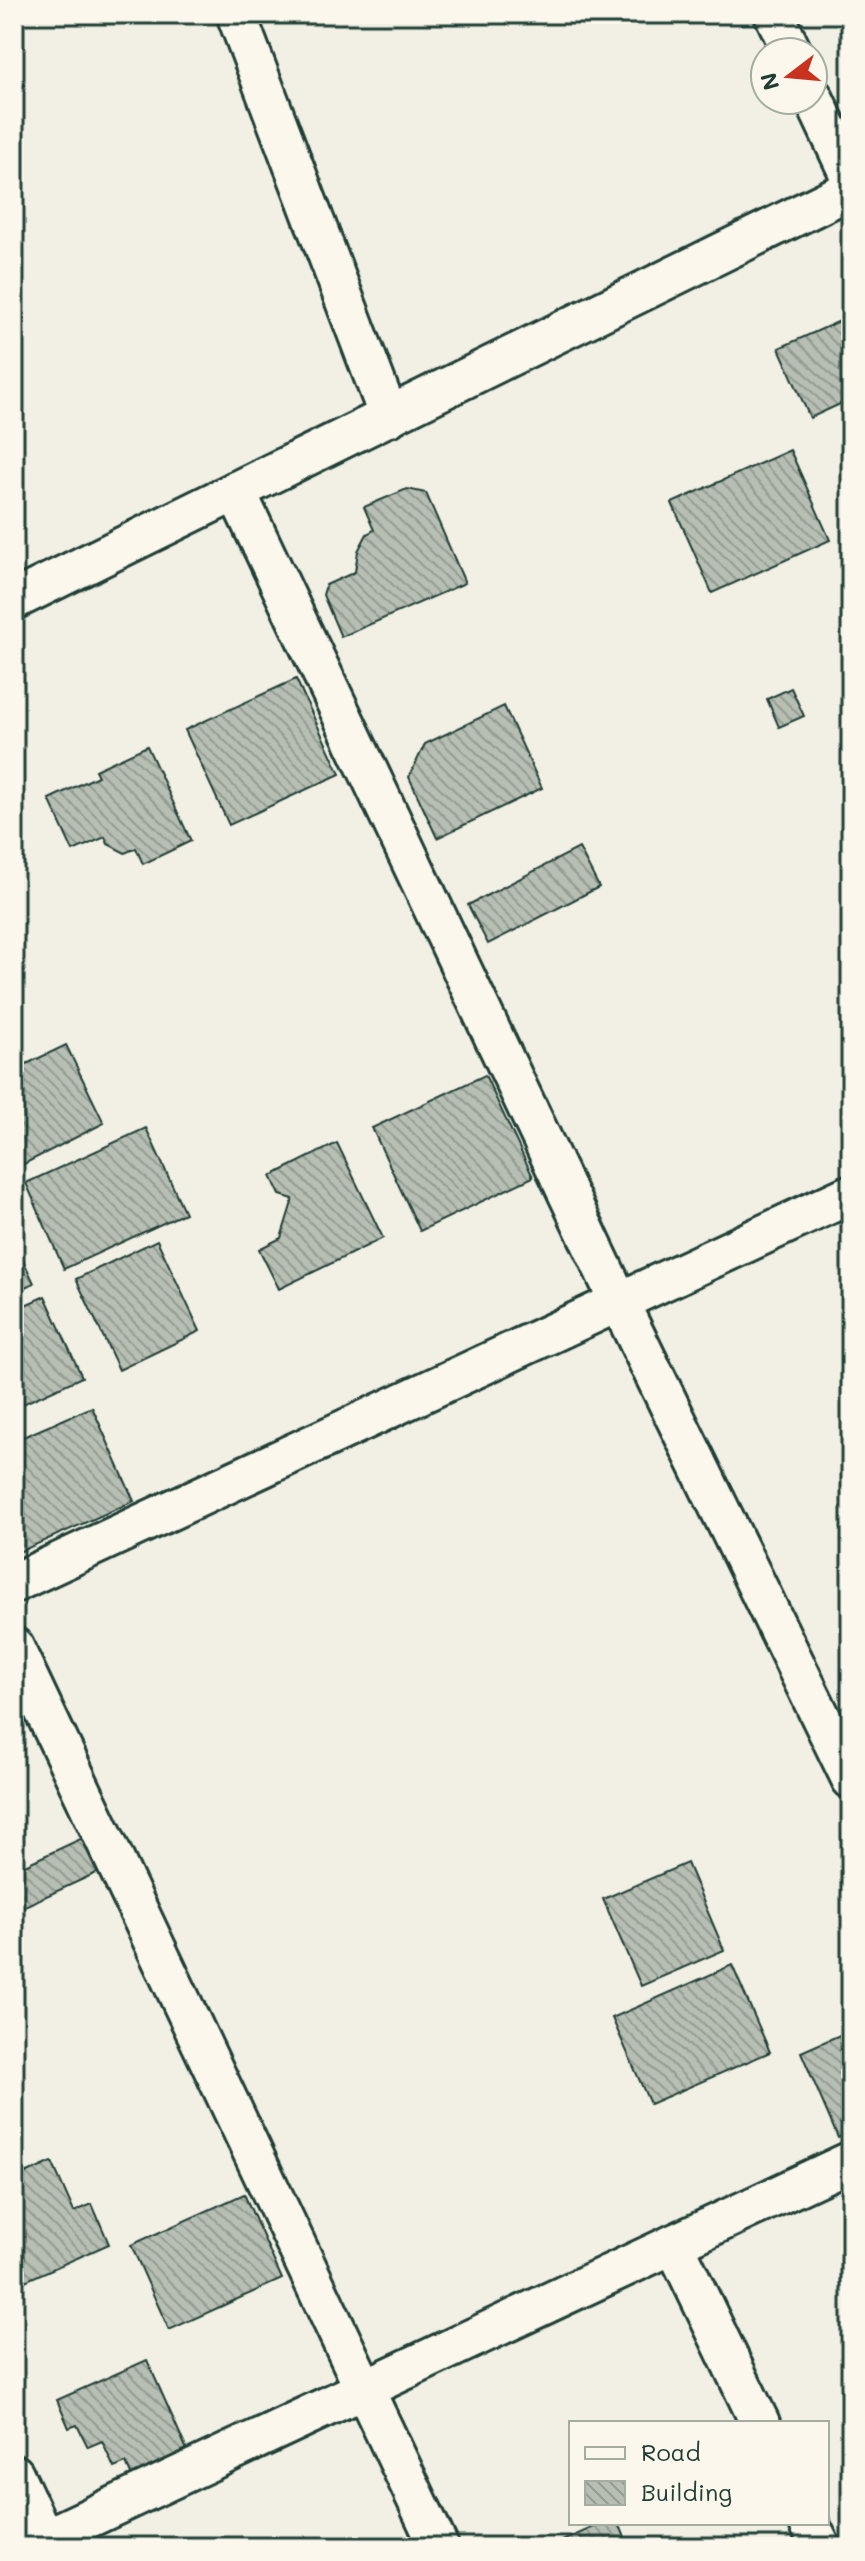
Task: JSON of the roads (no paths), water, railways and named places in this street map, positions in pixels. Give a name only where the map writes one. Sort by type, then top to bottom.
[{"type":"street","points":[[236,14],[389,417]]},
{"type":"street","points":[[774,14],[784,36]]},
{"type":"street","points":[[822,116],[851,178]]},
{"type":"street","points":[[14,600],[851,189]]},
{"type":"street","points":[[236,491],[619,1302],[851,1779]]},
{"type":"street","points":[[14,1583],[851,1194]]},
{"type":"street","points":[[14,1647],[439,2547]]},
{"type":"street","points":[[14,2474],[40,2544],[851,2161]]},
{"type":"street","points":[[674,2244],[759,2421]]},
{"type":"street","points":[[810,2525],[821,2547]]}]
